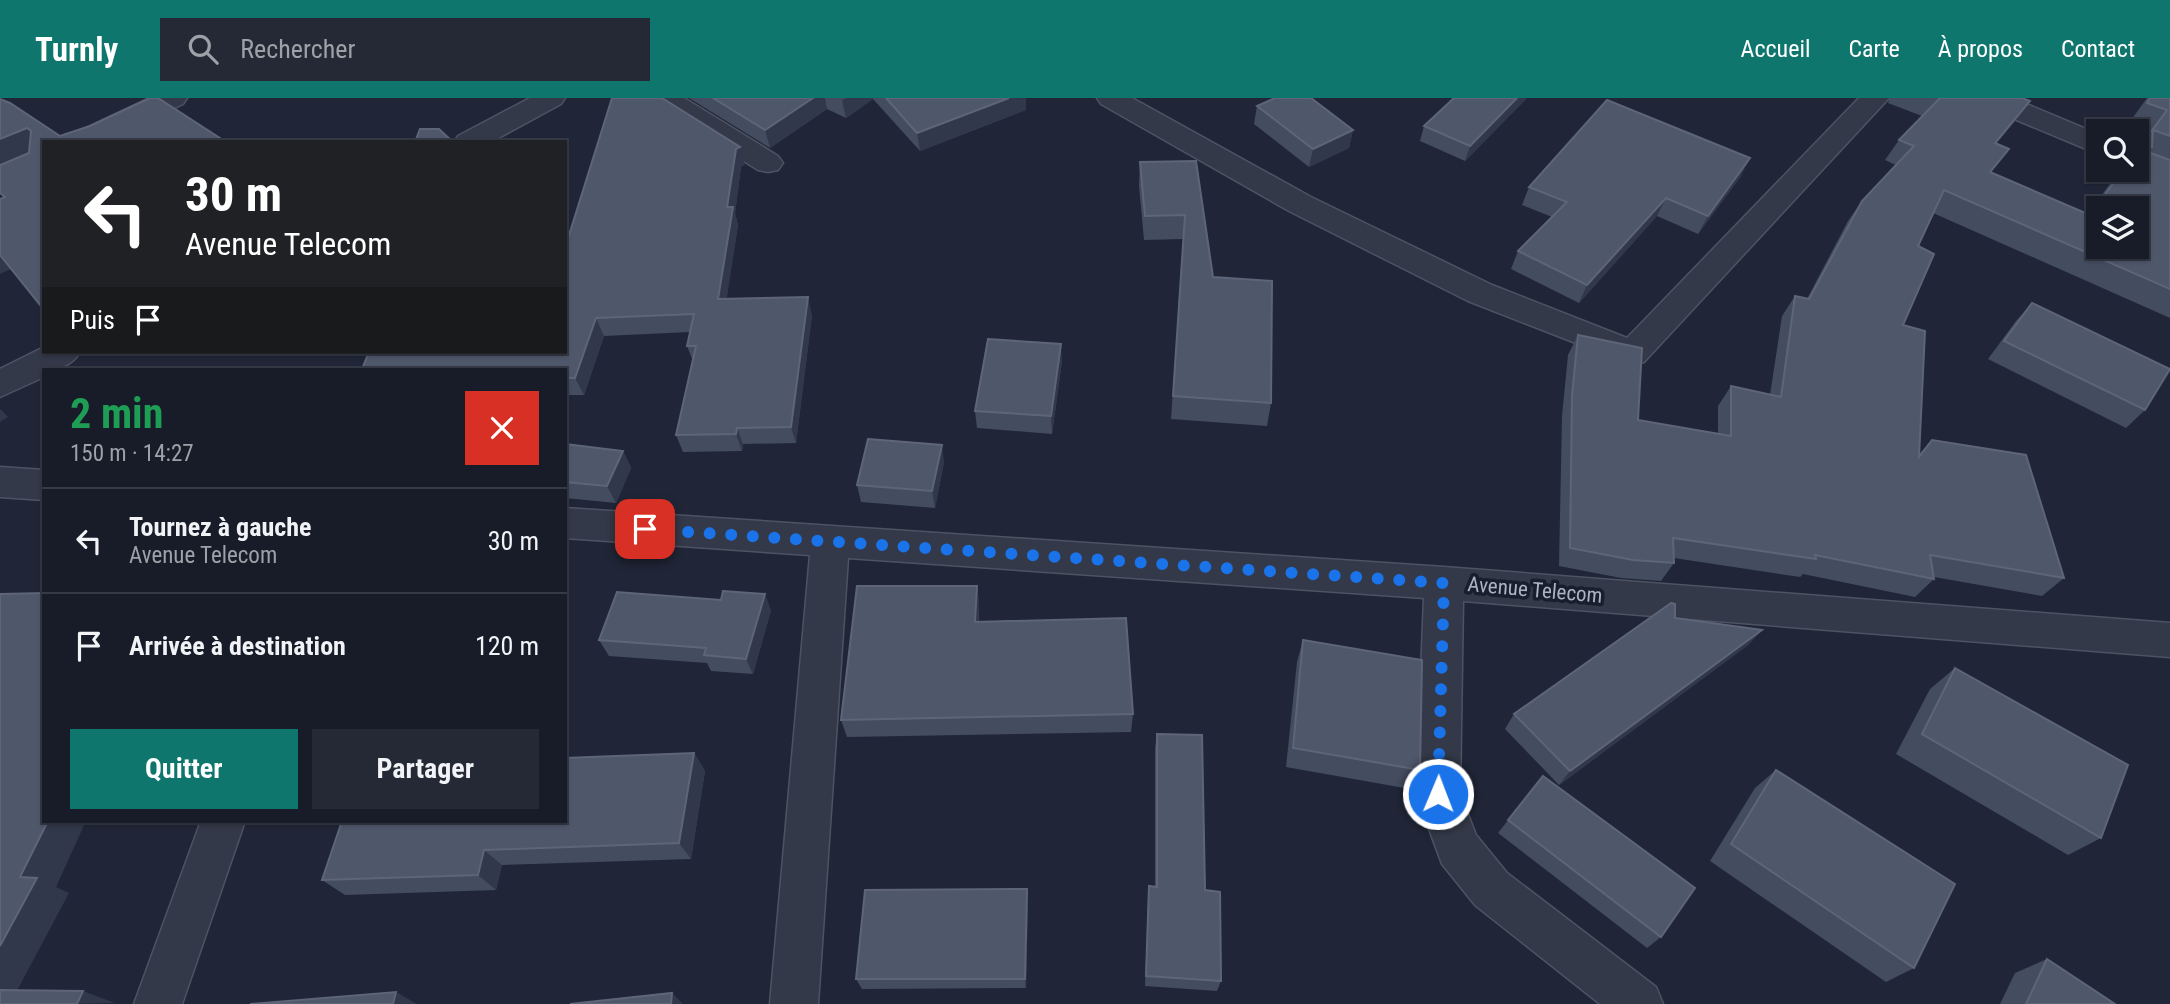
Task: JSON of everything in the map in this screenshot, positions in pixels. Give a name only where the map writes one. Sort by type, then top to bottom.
[{"type":"street","points":[[83,140],[173,98]]},
{"type":"street","points":[[472,140],[551,98]]},
{"type":"street","points":[[664,98],[768,163]]},
{"type":"street","points":[[1111,98],[1300,204],[1480,293],[1632,353],[1875,98]]},
{"type":"street","points":[[1988,98],[2086,140]]},
{"type":"street","points":[[0,384],[59,354]]},
{"type":"street","points":[[0,482],[42,485]]},
{"type":"street","name":"Avenue Telecom","points":[[567,523],[1444,583],[2170,640]]},
{"type":"street","points":[[794,1004],[830,543]]},
{"type":"street","points":[[1444,583],[1438,794],[1458,849],[1491,889],[1639,1004]]},
{"type":"street","points":[[158,1004],[222,823]]},
{"type":"building","points":[[150,98],[158,98],[223,140],[42,140],[42,308],[0,255],[0,199],[5,197],[0,193],[0,165],[29,153],[31,131],[27,128],[0,139],[0,99],[60,136],[90,126]]},
{"type":"building","points":[[612,98],[662,98],[740,147],[736,149],[727,207],[733,207],[718,299],[808,297],[791,427],[737,428],[736,434],[676,435],[696,346],[687,346],[694,314],[596,318],[575,378],[567,378],[567,368],[362,368],[368,354],[567,354],[567,242]]},
{"type":"building","points":[[713,98],[813,98],[765,130]]},
{"type":"building","points":[[886,98],[1009,98],[917,133]]},
{"type":"building","points":[[1275,98],[1311,98],[1353,130],[1313,149],[1257,106]]},
{"type":"building","points":[[1454,98],[1517,98],[1470,146],[1424,126]]},
{"type":"building","points":[[1940,98],[2022,98],[2030,101],[1995,143],[2009,149],[1990,172],[2086,213],[2086,252],[1944,190],[1918,246],[1934,254],[1903,325],[1925,331],[1919,457],[1932,440],[2026,455],[2064,578],[1930,555],[1934,579],[1815,555],[1816,559],[1673,538],[1674,563],[1633,560],[1570,548],[1572,396],[1578,335],[1642,348],[1638,420],[1731,436],[1731,386],[1781,397],[1795,296],[1809,299],[1862,201],[1914,146],[1899,140]]},
{"type":"building","points":[[2150,98],[2170,98],[2170,136],[2153,130],[2152,147],[2149,147],[2149,135],[2167,110],[2147,103]]},
{"type":"building","points":[[1607,100],[1750,158],[1708,216],[1666,198],[1587,285],[1518,251],[1567,202],[1529,187]]},
{"type":"building","points":[[420,129],[439,129],[451,140],[416,140]]},
{"type":"building","points":[[2149,152],[2170,160],[2170,289],[2102,259],[2149,259],[2149,196],[2104,196],[2114,182],[2149,182]]},
{"type":"building","points":[[1196,161],[1213,277],[1272,281],[1271,403],[1173,396],[1185,215],[1145,216],[1140,162]]},
{"type":"building","points":[[2032,303],[2170,369],[2145,410],[2004,341]]},
{"type":"building","points":[[988,339],[1061,344],[1051,416],[975,411]]},
{"type":"building","points":[[868,439],[942,445],[932,491],[857,485]]},
{"type":"building","points":[[567,444],[623,451],[607,486],[567,482]]},
{"type":"building","points":[[857,586],[977,586],[975,622],[1126,618],[1133,714],[841,720]]},
{"type":"building","points":[[723,591],[765,594],[746,659],[704,655],[706,648],[599,640],[617,592],[721,600]]},
{"type":"building","points":[[42,593],[42,823],[47,823],[20,877],[37,878],[0,946],[0,594]]},
{"type":"building","points":[[1671,603],[1675,604],[1675,618],[1762,630],[1570,771],[1514,714]]},
{"type":"building","points":[[1303,640],[1422,660],[1420,770],[1293,748]]},
{"type":"building","points":[[1955,668],[2128,765],[2101,838],[1922,734]]},
{"type":"building","points":[[1157,734],[1202,735],[1205,890],[1220,892],[1221,981],[1146,976],[1149,886],[1157,887]]},
{"type":"building","points":[[694,753],[679,843],[484,850],[478,875],[322,880],[341,823],[567,823],[567,758]]},
{"type":"building","points":[[1776,770],[1955,884],[1914,968],[1731,844]]},
{"type":"building","points":[[1543,776],[1695,888],[1661,937],[1508,820]]},
{"type":"building","points":[[1027,889],[1025,979],[856,979],[865,890]]},
{"type":"building","points":[[2047,959],[2115,1004],[2026,1004]]},
{"type":"building","points":[[0,990],[83,991],[77,1004],[0,1004]]},
{"type":"building","points":[[396,992],[393,1004],[250,1004]]},
{"type":"building","points":[[672,993],[671,1004],[570,1004]]},
{"type":"route","points":[[645,529],[1444,583],[1438,794]]}]
